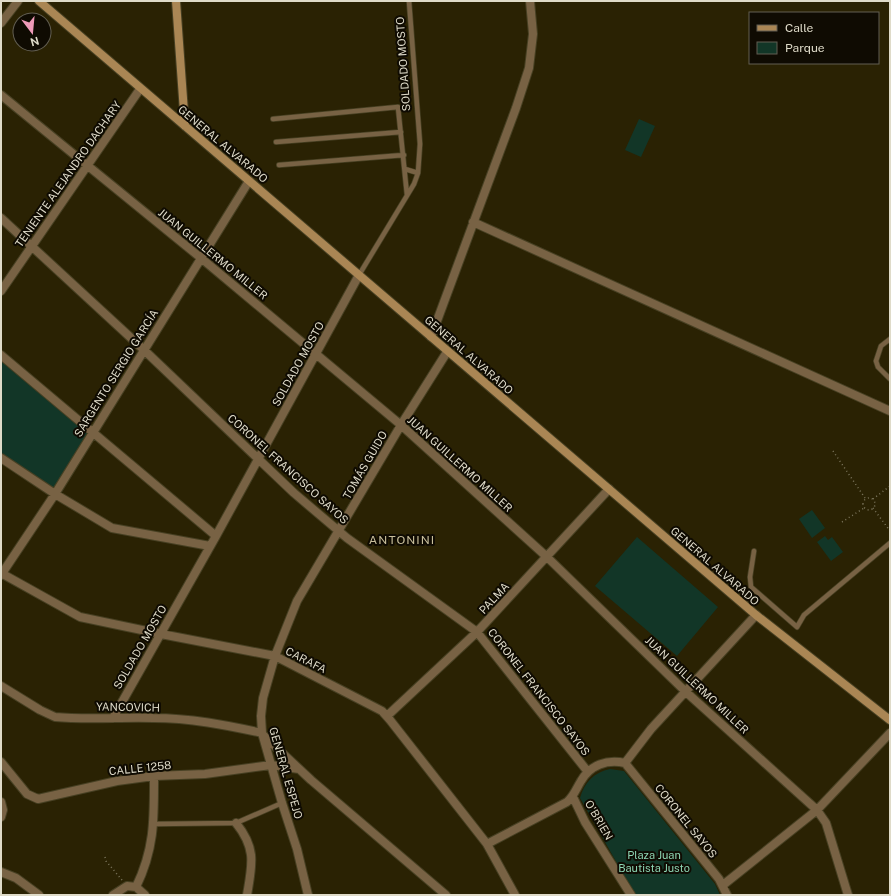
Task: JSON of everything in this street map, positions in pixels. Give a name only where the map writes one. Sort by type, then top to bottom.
[{"type":"street","points":[[1,23],[18,1]]},
{"type":"street","name":"GENERAL ALVARADO","points":[[39,1],[447,352],[756,615],[890,720]]},
{"type":"street","points":[[176,1],[184,126]]},
{"type":"street","points":[[430,337],[516,108],[529,68],[533,34],[530,1]]},
{"type":"street","name":"TENIENTE ALEJANDRO DACHARY","points":[[1,291],[140,89]]},
{"type":"street","name":"JUAN GUILLERMO MILLER","points":[[1,95],[201,258],[401,425],[548,557],[686,692],[817,810],[826,824],[848,895]]},
{"type":"street","name":"SARGENTO SERGIO GARCÍA","points":[[1,574],[55,494],[143,349],[250,181]]},
{"type":"street","name":"CORONEL FRANCISCO SAYOS","points":[[1,218],[143,349],[259,460],[339,531],[477,632],[588,772]]},
{"type":"street","points":[[473,222],[890,411]]},
{"type":"street","name":"SOLDADO MOSTO","points":[[113,718],[259,460],[359,275]]},
{"type":"street","name":"TOMÁS GUIDO","points":[[275,656],[297,601],[401,425],[447,352]]},
{"type":"street","points":[[1,355],[216,536]]},
{"type":"street","points":[[1,458],[55,494],[112,528],[210,546]]},
{"type":"street","name":"PALMA","points":[[387,716],[477,632],[548,557],[609,489]]},
{"type":"street","name":"CARAFA","points":[[1,574],[80,617],[275,656],[382,711],[487,844],[515,895]]},
{"type":"street","points":[[487,844],[567,802],[573,797],[588,772],[598,765],[606,762],[617,761],[625,763],[651,729],[756,615]]},
{"type":"street","name":"GENERAL ESPEJO","points":[[275,656],[263,698],[261,716],[262,733],[297,849],[308,895]]},
{"type":"street","name":"YANCOVICH","points":[[1,686],[44,713],[55,717],[193,720],[225,724],[262,733]]},
{"type":"street","points":[[724,885],[817,810],[890,732]]},
{"type":"street","points":[[262,733],[299,769],[446,895]]},
{"type":"street","name":"CALLE 1258","points":[[1,762],[27,794],[38,799],[117,781],[154,776],[205,774],[271,765],[299,769]]},
{"type":"street","name":"CORONEL SAYOS","points":[[625,763],[724,885],[727,895]]},
{"type":"street","points":[[113,895],[132,886],[144,871],[154,824],[154,776]]},
{"type":"street","name":"O'BRIEN","points":[[573,797],[585,822],[631,895]]},
{"type":"street","points":[[1,802],[3,810],[1,817]]},
{"type":"street","points":[[236,823],[247,836],[250,846],[251,867],[247,895]]},
{"type":"street","points":[[1,872],[20,880],[39,895]]},
{"type":"street","points":[[132,886],[145,895]]},
{"type":"lane","name":"SOLDADO MOSTO","points":[[359,275],[407,195],[418,173],[420,144],[409,1]]},
{"type":"lane","points":[[273,119],[398,107],[407,195]]},
{"type":"lane","points":[[276,142],[401,132]]},
{"type":"lane","points":[[280,165],[404,155]]},
{"type":"lane","points":[[405,170],[418,173]]},
{"type":"lane","points":[[890,339],[881,346],[876,361],[878,367],[890,378]]},
{"type":"lane","points":[[754,552],[750,576],[751,587],[797,627],[804,615],[890,543]]},
{"type":"lane","points":[[154,824],[236,823],[282,803]]},
{"type":"path","points":[[832,451],[865,498]]},
{"type":"path","points":[[874,499],[890,486]]},
{"type":"path","points":[[865,498],[869,497],[874,499]]},
{"type":"path","points":[[864,508],[863,502],[865,498]]},
{"type":"path","points":[[873,508],[875,505],[874,499]]},
{"type":"path","points":[[842,522],[864,508],[867,510],[873,508]]},
{"type":"path","points":[[873,508],[890,531]]},
{"type":"path","points":[[105,857],[106,862],[132,886]]},
{"type":"green space","points":[[639,119],[655,126],[641,157],[625,150]]},
{"type":"green space","points":[[1,355],[92,433],[55,494],[1,458]]},
{"type":"green space","points":[[812,510],[825,528],[812,538],[799,519]]},
{"type":"green space","points":[[825,536],[828,540],[832,537],[843,552],[831,561],[817,542]]},
{"type":"green space","points":[[637,537],[718,607],[677,656],[595,586]]},
{"type":"green space","name":"Plaza Juan Bautista Justo","points":[[610,769],[624,771],[715,884],[720,895],[635,895],[580,798],[590,779],[604,770]]},
{"type":"district","name":"ANTONINI","points":[[402,540]]}]
